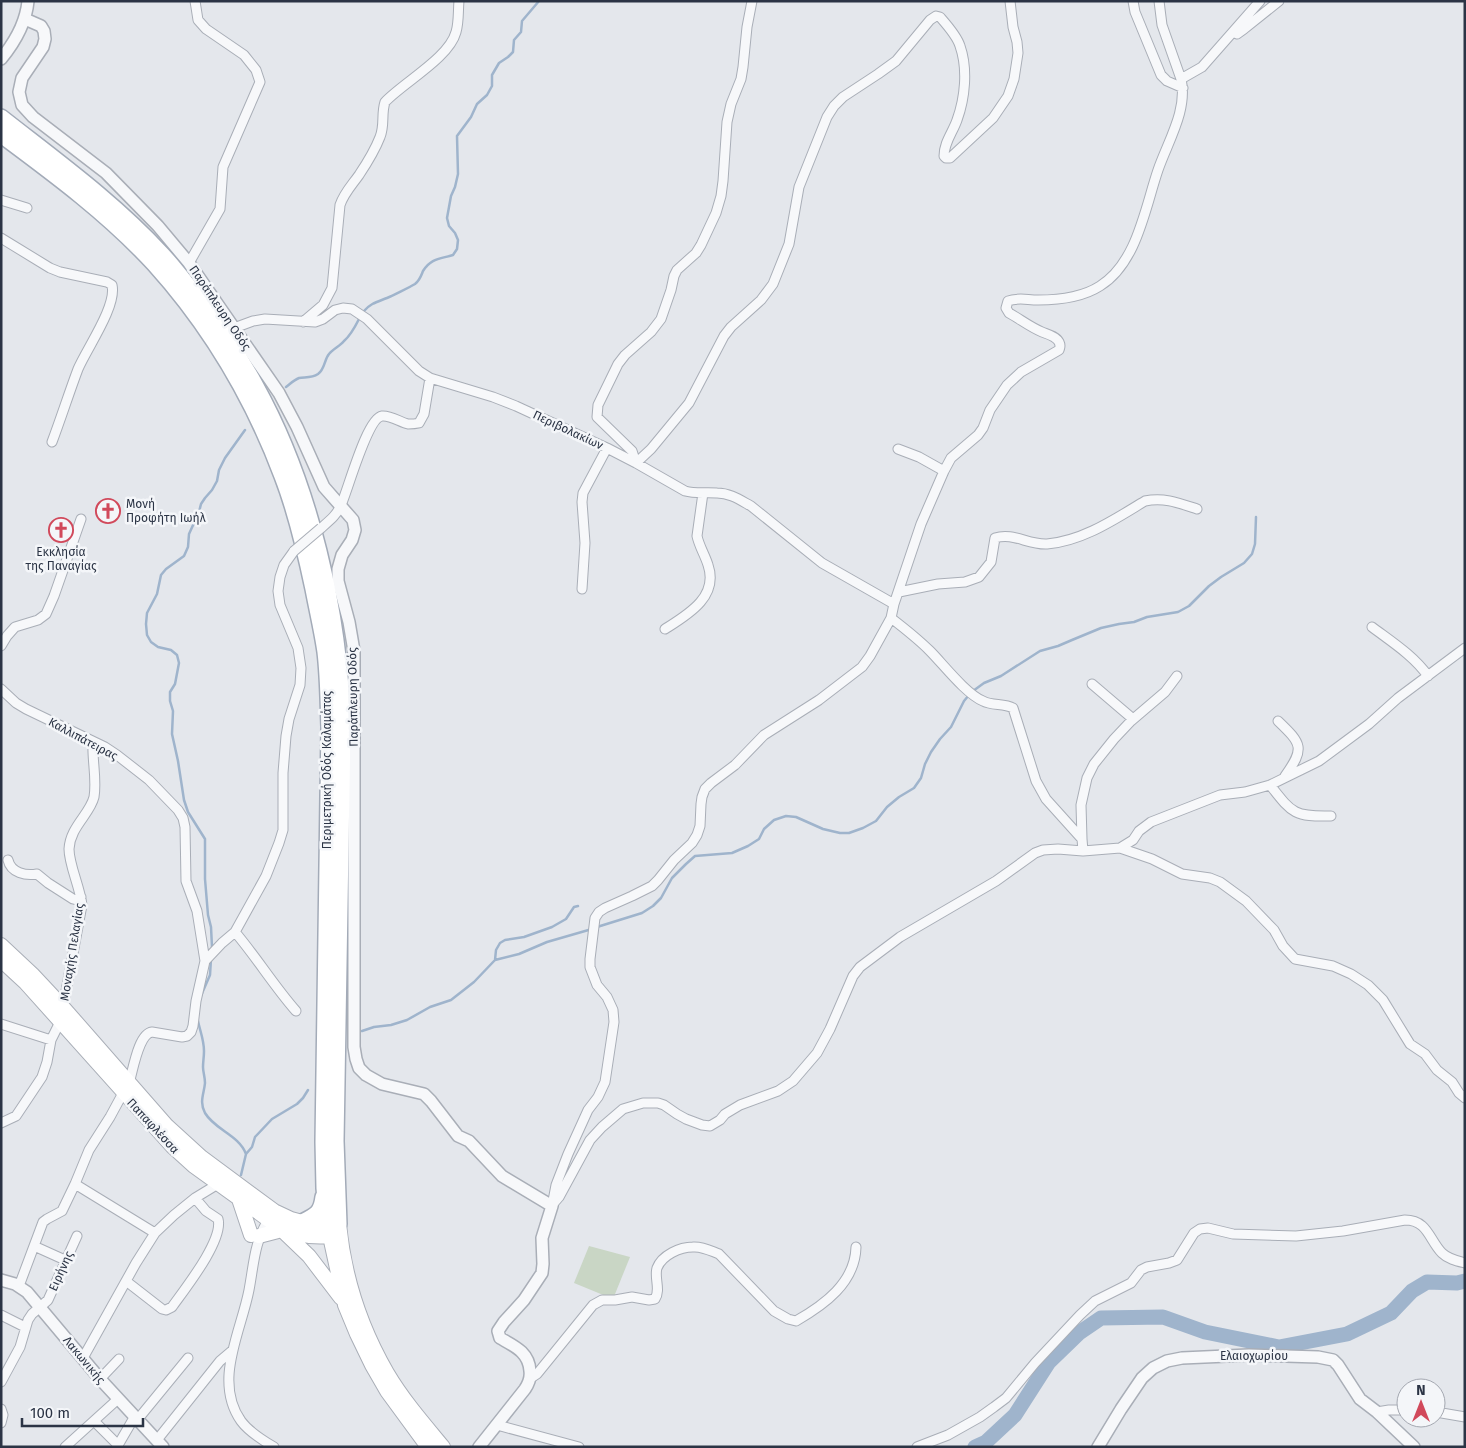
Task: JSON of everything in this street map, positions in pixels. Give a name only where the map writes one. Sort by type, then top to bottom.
[{"type":"main road","points":[[1,112],[18,130]]},
{"type":"main road","name":"Περιμετρική Οδός Καλαμάτας","points":[[1,117],[109,202],[146,237],[179,273],[232,344],[261,395],[295,471],[320,560],[331,609],[338,648],[342,691],[336,1132],[337,1193],[334,1230]]},
{"type":"main road","name":"Περιμετρική Οδός Καλαμάτας","points":[[1,136],[56,176],[118,229],[154,264],[195,316],[220,352],[244,392],[266,436],[297,524],[308,564],[325,651],[329,737],[323,1142],[324,1188],[334,1230],[345,1305]]},
{"type":"main road","name":"Παπαφλέσσα","points":[[1,945],[32,974],[63,1008],[126,1088],[159,1134],[177,1152],[239,1199],[267,1212],[334,1230]]},
{"type":"main road","name":"Παπαφλέσσα","points":[[1,960],[25,982],[60,1022],[126,1088],[190,1149],[267,1212],[281,1229],[299,1235],[334,1230]]},
{"type":"main road","points":[[302,1222],[320,1211],[324,1188]]},
{"type":"main road","points":[[239,1199],[255,1236],[281,1229],[309,1256],[345,1305],[379,1379],[428,1447]]},
{"type":"main road","points":[[334,1230],[355,1302],[366,1331],[379,1357],[401,1394],[443,1447]]},
{"type":"street","points":[[1,59],[14,42],[25,19],[28,1]]},
{"type":"street","points":[[189,262],[220,209],[223,167],[260,82],[256,70],[244,55],[206,29],[198,20],[195,1]]},
{"type":"street","points":[[303,322],[323,305],[332,288],[342,197],[360,174],[380,139],[383,129],[385,102],[436,60],[449,46],[456,33],[459,1]]},
{"type":"street","points":[[752,1],[747,27],[744,67],[727,122],[723,181],[716,213],[696,254],[677,270],[661,319],[651,332],[624,355],[598,405],[597,417],[632,451],[636,463],[651,449],[689,403],[724,336],[731,327],[761,300],[774,284],[789,244],[798,187],[827,117],[834,106],[843,97],[896,61],[930,20],[936,16],[940,17],[960,45],[965,72],[957,121],[944,148],[944,156],[950,158],[994,118],[1008,96],[1014,79],[1018,53],[1010,1]]},
{"type":"street","points":[[1133,1],[1135,12],[1161,75],[1167,81],[1182,84]]},
{"type":"street","points":[[531,1378],[530,1364],[525,1354],[516,1346],[501,1339],[498,1336],[498,1331],[524,1300],[542,1273],[542,1238],[552,1206],[556,1184],[588,1110],[598,1097],[605,1082],[614,1022],[613,1010],[607,997],[597,985],[590,967],[595,918],[599,912],[652,886],[692,843],[700,826],[700,804],[702,797],[711,783],[735,764],[769,732],[819,700],[862,667],[870,656],[891,618],[921,524],[951,458],[978,435],[990,410],[1006,385],[1021,372],[1059,350],[1060,342],[1057,339],[1040,332],[1009,313],[1006,308],[1008,301],[1020,298],[1051,300],[1078,295],[1099,287],[1116,274],[1123,263],[1141,228],[1158,170],[1177,122],[1181,106],[1182,84],[1162,25],[1159,1]]},
{"type":"street","points":[[1182,84],[1202,67],[1260,1]]},
{"type":"street","points":[[1232,35],[1238,34],[1279,1]]},
{"type":"street","name":"Παράπλευρη Οδός","points":[[25,19],[41,26],[45,35],[45,43],[22,78],[19,92],[22,105],[33,116],[106,173],[158,226],[189,262],[279,393],[297,427],[324,487],[353,520],[355,530],[352,540],[342,555],[338,569],[338,581],[351,630],[354,651],[354,1027],[356,1059],[360,1068],[372,1079],[382,1084],[424,1094],[458,1136],[469,1141],[502,1176],[552,1206]]},
{"type":"street","points":[[1,200],[27,208]]},
{"type":"street","points":[[1,238],[55,270],[107,282],[112,285],[112,296],[107,313],[78,370],[52,442]]},
{"type":"street","name":"Περιβολακίων","points":[[234,328],[265,319],[315,322],[323,319],[335,310],[343,308],[352,309],[367,319],[419,371],[430,378],[516,406],[607,448],[685,491],[728,494],[751,506],[835,572],[894,604]]},
{"type":"street","points":[[19,1286],[43,1222],[61,1212],[89,1150],[110,1118],[126,1088],[144,1036],[148,1032],[152,1032],[182,1037],[187,1036],[191,1032],[205,961],[235,932],[266,876],[282,830],[286,736],[289,719],[300,685],[301,668],[298,648],[280,605],[278,591],[284,564],[294,551],[322,528],[341,506],[364,443],[375,421],[384,416],[407,424],[419,423],[424,414],[430,378]]},
{"type":"street","points":[[582,589],[585,543],[583,493],[607,448]]},
{"type":"street","points":[[898,449],[919,457],[944,471]]},
{"type":"street","points":[[665,629],[696,607],[706,594],[709,585],[710,574],[697,536],[703,493]]},
{"type":"street","points":[[899,592],[938,584],[965,582],[979,577],[991,562],[995,538],[1003,535],[1014,536],[1034,544],[1062,542],[1074,539],[1102,526],[1146,501],[1153,499],[1170,500],[1197,509]]},
{"type":"street","points":[[1,646],[15,627],[38,620],[46,614],[54,596],[80,518]]},
{"type":"street","points":[[891,618],[930,651],[971,693],[982,701],[1013,708],[1036,781],[1046,799],[1082,839]]},
{"type":"street","points":[[1372,627],[1404,651],[1428,676]]},
{"type":"street","points":[[1120,848],[1132,840],[1139,830],[1151,822],[1220,795],[1245,792],[1270,785],[1319,761],[1465,648]]},
{"type":"street","points":[[1083,851],[1081,805],[1087,778],[1094,764],[1114,739],[1133,719],[1165,692],[1177,676]]},
{"type":"street","points":[[1092,684],[1133,719]]},
{"type":"street","name":"Καλλιπάτειρας","points":[[1,689],[16,703],[26,709],[117,755],[148,780],[178,810],[183,818],[185,827],[186,881],[197,911],[205,961]]},
{"type":"street","points":[[1278,721],[1296,739],[1299,747],[1296,761],[1284,777]]},
{"type":"street","name":"Μοναχής Πελαγίας","points":[[63,1008],[81,912],[81,897],[69,847],[76,827],[92,802],[94,795],[93,743]]},
{"type":"street","points":[[1270,785],[1286,805],[1297,813],[1307,816],[1331,816]]},
{"type":"street","points":[[552,1206],[559,1197],[590,1140],[623,1109],[642,1103],[658,1103],[686,1119],[710,1126],[740,1104],[778,1091],[794,1081],[816,1053],[830,1029],[853,976],[860,967],[900,937],[996,881],[1035,853],[1043,850],[1083,851],[1120,848],[1152,859],[1182,874],[1210,878],[1220,882],[1246,902],[1274,930],[1283,946],[1295,959],[1333,966],[1351,974],[1368,985],[1383,1000],[1410,1044],[1425,1054],[1437,1070],[1452,1082],[1459,1093],[1465,1098]]},
{"type":"street","name":"Μοναχής Πελαγίας","points":[[8,860],[10,865],[19,873],[37,874],[73,899],[77,900],[81,897]]},
{"type":"street","points":[[235,932],[253,953],[280,993],[296,1012]]},
{"type":"street","points":[[2,1120],[16,1116],[42,1077],[51,1040],[60,1022]]},
{"type":"street","points":[[1,1024],[51,1040]]},
{"type":"street","points":[[75,1184],[155,1233]]},
{"type":"street","points":[[83,1358],[144,1249],[155,1233],[195,1198],[218,1184]]},
{"type":"street","points":[[126,1282],[162,1309],[166,1310],[172,1307],[205,1260],[219,1226],[218,1219],[206,1211],[195,1198]]},
{"type":"street","points":[[267,1212],[255,1236],[248,1291],[228,1371],[229,1390],[240,1421],[274,1447]]},
{"type":"street","points":[[918,1447],[948,1435],[980,1417],[1006,1398],[1067,1328],[1095,1301],[1132,1283],[1141,1270],[1147,1266],[1177,1260],[1194,1233],[1200,1229],[1208,1228],[1233,1234],[1296,1236],[1413,1220],[1423,1227],[1443,1254],[1453,1260],[1465,1263]]},
{"type":"street","name":"Ειρήνης","points":[[1,1382],[16,1357],[30,1316],[49,1298],[77,1236]]},
{"type":"street","points":[[34,1246],[65,1260]]},
{"type":"street","points":[[479,1447],[525,1389],[531,1378],[537,1374],[593,1305],[602,1300],[632,1297],[649,1300],[655,1299],[657,1295],[657,1268],[664,1259],[674,1252],[693,1247],[708,1249],[719,1254],[774,1311],[788,1319],[796,1320],[812,1311],[848,1278],[856,1255],[856,1247]]},
{"type":"street","name":"Λακωνικής","points":[[1,1280],[19,1286],[27,1292],[118,1400],[160,1443]]},
{"type":"street","points":[[1,1315],[25,1327]]},
{"type":"street","points":[[160,1443],[220,1361],[233,1349]]},
{"type":"street","name":"Ελαιοχωρίου","points":[[1098,1447],[1120,1409],[1142,1378],[1153,1368],[1167,1361],[1182,1358],[1249,1355],[1326,1357],[1333,1360],[1360,1399],[1378,1412],[1414,1447]]},
{"type":"street","points":[[100,1379],[119,1358]]},
{"type":"street","points":[[94,1421],[117,1446],[136,1418],[188,1358]]},
{"type":"street","points":[[68,1446],[118,1400]]},
{"type":"street","points":[[1,1408],[3,1414],[1,1423]]},
{"type":"street","points":[[1378,1412],[1396,1410]]},
{"type":"street","points":[[1446,1414],[1465,1417]]},
{"type":"street","points":[[497,1425],[579,1447]]},
{"type":"green space","points":[[589,1246],[630,1257],[613,1299],[574,1283]]},
{"type":"waterway","points":[[364,311],[374,303],[415,284],[429,264],[453,255],[457,249],[458,240],[449,226],[447,218],[458,174],[457,136],[471,117],[477,104],[487,95],[492,86],[492,75],[499,63],[513,52],[514,40],[521,32],[522,21],[539,1]]},
{"type":"waterway","points":[[286,387],[299,378],[318,374],[329,354],[349,336],[359,319]]},
{"type":"waterway","points":[[212,947],[205,879],[205,839],[188,812],[184,800],[172,734],[173,711],[170,692],[175,684],[179,663],[177,655],[171,650],[158,647],[151,642],[147,635],[146,624],[147,613],[157,594],[161,575],[184,556],[188,547],[189,534],[201,504],[217,481],[219,470],[225,458],[245,430]]},
{"type":"waterway","points":[[973,691],[1040,651],[1058,646],[1101,628],[1178,612],[1189,606],[1209,586],[1244,563],[1252,554],[1255,544],[1256,517]]},
{"type":"waterway","points":[[597,927],[642,913],[661,898],[672,878],[695,856],[732,853],[748,846],[759,839],[764,829],[774,820],[786,816],[796,817],[823,829],[840,833],[849,833],[876,821],[887,807],[914,788],[921,778],[931,752],[951,727],[969,695]]},
{"type":"waterway","points":[[495,960],[496,950],[500,943],[552,927],[566,919],[574,907],[578,906]]},
{"type":"waterway","points":[[362,1031],[407,1020],[430,1007],[451,1000],[474,982],[495,960],[519,954],[547,942],[592,929]]},
{"type":"waterway","points":[[200,998],[210,975],[211,959]]},
{"type":"waterway","points":[[198,1021],[204,1047],[203,1067],[205,1083],[202,1102],[203,1109],[209,1119],[243,1147],[246,1154]]},
{"type":"waterway","points":[[241,1175],[246,1154],[252,1147],[255,1137],[272,1119],[297,1104],[308,1090]]},
{"type":"waterway","points":[[975,1447],[986,1442],[1015,1415],[1049,1362],[1079,1333],[1101,1318],[1163,1317],[1205,1332],[1279,1347],[1347,1334],[1391,1313],[1412,1291],[1427,1282],[1457,1283],[1465,1281]]},
{"type":"place","name":"Μονή Προφήτη Ιωήλ","points":[[108,511]]},
{"type":"place","name":"Εκκλησία της Παναγίας","points":[[61,530]]}]
